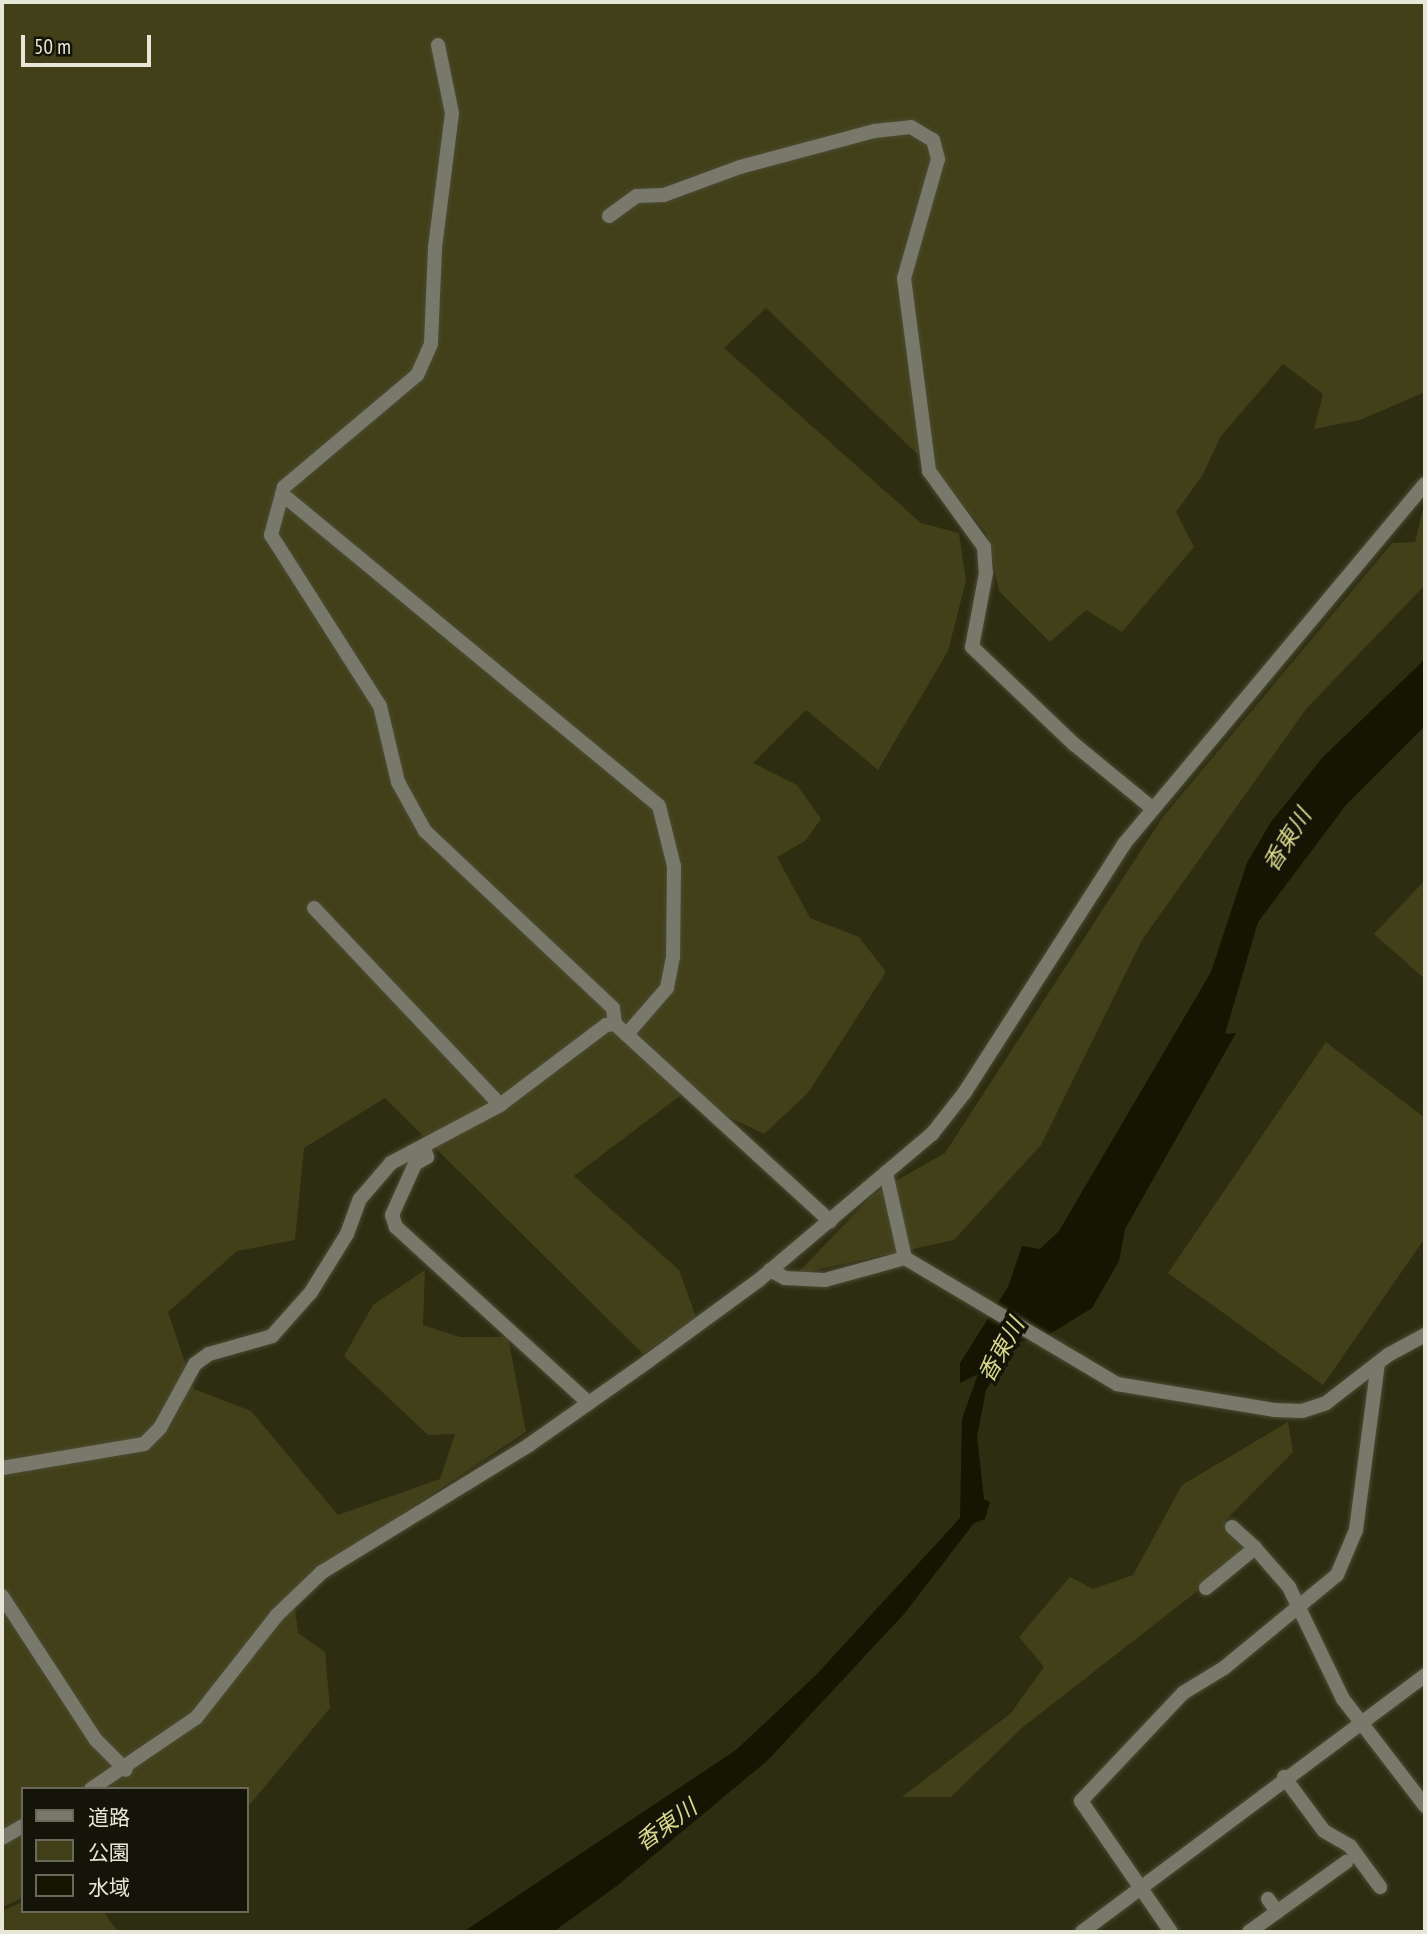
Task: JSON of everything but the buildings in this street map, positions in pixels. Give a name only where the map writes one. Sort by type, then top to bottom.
[{"type":"street","points":[[438,45],[452,113],[435,248],[431,344],[417,375],[282,494],[271,535],[380,706],[398,782],[425,831],[613,1008],[615,1024],[830,1221]]},
{"type":"street","points":[[609,216],[637,196],[664,195],[740,167],[874,131],[911,127],[933,140],[938,159],[904,278],[929,471],[984,547],[986,573],[972,647],[1074,744],[1153,809]]},
{"type":"street","points":[[95,1787],[126,1770],[196,1717],[277,1615],[322,1573],[589,1403],[770,1270],[932,1134],[965,1092],[1124,844],[1425,484]]},
{"type":"street","points":[[282,494],[659,806],[674,866],[673,957],[667,988],[626,1034]]},
{"type":"street","points":[[314,908],[500,1105]]},
{"type":"street","points":[[2,1468],[144,1444],[160,1428],[195,1364],[209,1354],[271,1336],[312,1292],[372,1182],[391,1163],[500,1105],[606,1025],[615,1024]]},
{"type":"street","points":[[423,1146],[427,1157],[415,1164],[392,1215],[396,1227],[589,1403]]},
{"type":"street","points":[[886,1173],[905,1258],[1093,1370],[1137,1391],[1302,1411],[1326,1403],[1378,1363],[1425,1335]]},
{"type":"street","points":[[770,1270],[785,1278],[825,1280],[905,1258]]},
{"type":"street","points":[[1171,1932],[1081,1801],[1183,1693],[1224,1668],[1336,1575],[1356,1530],[1378,1363]]},
{"type":"street","points":[[1231,1527],[1255,1548],[1289,1587],[1343,1699],[1363,1721],[1425,1806]]},
{"type":"street","points":[[1206,1588],[1255,1548]]},
{"type":"street","points":[[2,1596],[96,1741],[126,1770]]},
{"type":"street","points":[[1082,1932],[1284,1777],[1425,1675]]},
{"type":"street","points":[[1284,1777],[1324,1832],[1350,1846],[1380,1887]]},
{"type":"street","points":[[2,1838],[21,1827]]},
{"type":"street","points":[[1249,1932],[1346,1862]]},
{"type":"street","points":[[1268,1899],[1277,1912]]},
{"type":"green space","points":[[2,2],[1425,2],[1425,392],[1360,420],[1314,429],[1323,394],[1283,364],[1221,436],[1202,476],[1176,512],[1194,547],[1122,632],[1086,610],[1050,642],[999,591],[987,534],[937,473],[766,308],[724,348],[921,523],[959,533],[966,581],[948,651],[878,770],[806,710],[753,763],[797,785],[821,819],[805,841],[777,857],[810,918],[859,937],[886,972],[808,1093],[764,1134],[716,1111],[689,1089],[574,1176],[679,1270],[696,1317],[643,1354],[385,1098],[304,1148],[295,1240],[237,1251],[168,1312],[194,1389],[251,1411],[338,1515],[440,1479],[455,1434],[428,1435],[344,1356],[373,1305],[425,1270],[423,1325],[460,1337],[508,1337],[526,1432],[321,1567],[293,1593],[298,1633],[325,1652],[330,1708],[252,1802],[248,1805],[248,1787],[21,1787],[21,1899],[2,1907]]},
{"type":"green space","points":[[1425,501],[1425,585],[1306,709],[1142,940],[1041,1145],[954,1240],[797,1274],[873,1194],[945,1153],[1162,818],[1392,543],[1415,542]]},
{"type":"green space","points":[[1425,880],[1425,979],[1374,934]]},
{"type":"green space","points":[[1326,1042],[1425,1118],[1425,1238],[1323,1385],[1168,1273]]},
{"type":"green space","points":[[1288,1422],[1293,1452],[1226,1520],[1250,1550],[1023,1727],[951,1797],[902,1797],[1011,1713],[1044,1667],[1019,1637],[1070,1577],[1093,1589],[1133,1575],[1182,1485]]},
{"type":"green space","points":[[21,1903],[21,1913],[104,1913],[118,1932],[2,1932],[2,1911]]},
{"type":"water","name":"香東川","points":[[1425,659],[1425,726],[1346,805],[1258,922],[1225,1034],[1236,1033],[1125,1229],[1119,1261],[1092,1308],[1045,1337],[1018,1342],[986,1390],[977,1436],[984,1499],[990,1502],[985,1519],[974,1523],[905,1613],[768,1760],[618,1885],[553,1932],[463,1932],[736,1750],[816,1675],[960,1518],[962,1419],[978,1374],[960,1383],[960,1363],[1008,1287],[1022,1246],[1040,1249],[1059,1231],[1211,972],[1247,863],[1271,822],[1323,757]]}]
